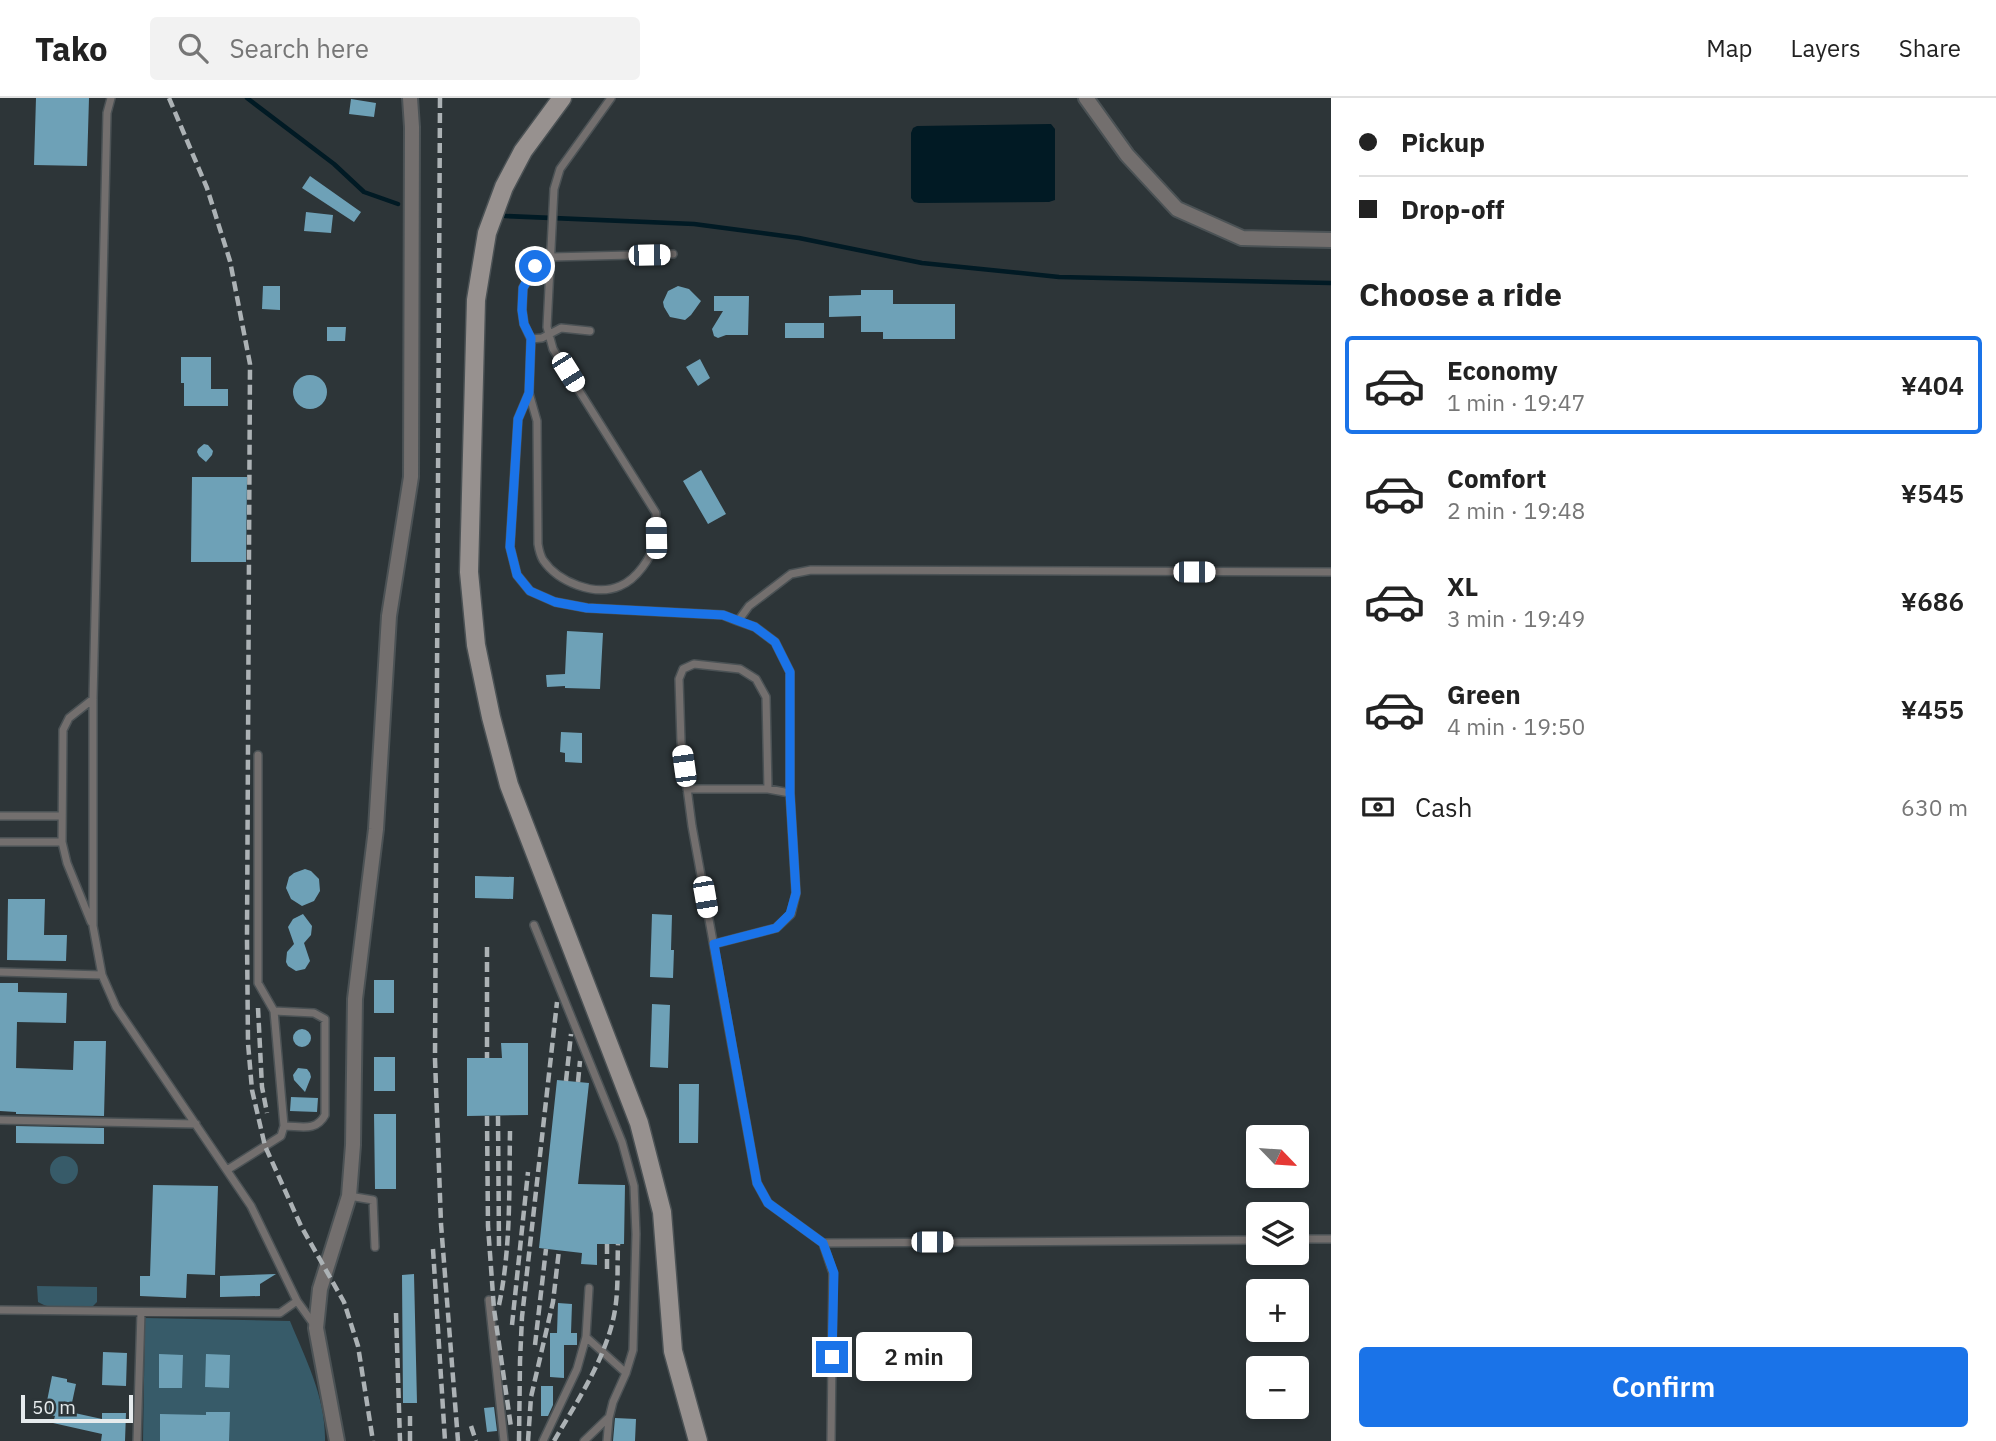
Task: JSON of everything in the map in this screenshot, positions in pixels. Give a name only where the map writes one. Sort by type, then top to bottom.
[{"type":"street","points":[[337,1441],[316,1328],[320,1289],[349,1196],[353,1145],[355,999],[376,830],[389,616],[411,477],[410,98]]},
{"type":"street","points":[[562,98],[523,151],[504,187],[487,233],[476,300],[469,572],[476,645],[509,785],[639,1123],[662,1212],[673,1351],[698,1441]]},
{"type":"street","points":[[1086,98],[1127,155],[1177,209],[1242,238],[1331,240]]},
{"type":"lane","points":[[111,98],[107,113],[93,699],[93,926],[102,975],[116,1007],[251,1206],[297,1301],[316,1328]]},
{"type":"lane","points":[[611,98],[560,169],[554,189],[552,240],[551,257],[547,327],[553,349],[656,513],[656,538],[648,559],[634,576],[621,586],[603,590],[574,583],[561,577],[542,558],[538,544],[537,421],[529,393],[531,338],[524,324],[523,288],[535,266],[551,257],[673,254]]},
{"type":"lane","points":[[531,338],[542,338],[561,328],[590,331]]},
{"type":"lane","points":[[529,393],[518,419],[510,547],[517,575],[530,591],[555,602],[587,608],[723,615],[755,627],[775,642],[790,672],[790,793],[796,893],[790,914],[776,928],[714,944]]},
{"type":"lane","points":[[738,621],[749,606],[791,575],[811,570],[1331,572]]},
{"type":"lane","points":[[768,789],[766,697],[756,679],[740,669],[694,664],[683,669],[679,680],[681,742],[692,826],[757,1183],[768,1203],[823,1243],[834,1273],[831,1441]]},
{"type":"lane","points":[[93,699],[69,718],[63,730],[62,817],[62,842],[67,863],[93,926]]},
{"type":"lane","points":[[227,1170],[281,1136],[284,1126],[274,1011],[258,983],[258,755]]},
{"type":"lane","points":[[687,789],[768,789],[790,793]]},
{"type":"lane","points":[[0,816],[62,817]]},
{"type":"lane","points":[[0,842],[62,842]]},
{"type":"lane","points":[[534,925],[622,1142],[634,1186],[636,1234],[633,1350],[613,1402],[607,1441]]},
{"type":"lane","points":[[0,972],[102,975]]},
{"type":"lane","points":[[274,1011],[314,1013],[325,1019],[325,1115],[316,1126],[284,1126]]},
{"type":"lane","points":[[0,1120],[196,1124]]},
{"type":"lane","points":[[349,1196],[373,1200],[375,1247]]},
{"type":"lane","points":[[1309,1239],[1331,1239]]},
{"type":"lane","points":[[823,1243],[1246,1240]]},
{"type":"lane","points":[[543,1441],[577,1369],[586,1337],[589,1288]]},
{"type":"lane","points":[[489,1300],[504,1441]]},
{"type":"lane","points":[[0,1310],[280,1313],[297,1301]]},
{"type":"lane","points":[[137,1441],[141,1312]]},
{"type":"lane","points":[[586,1337],[626,1373]]},
{"type":"lane","points":[[584,1441],[609,1418]]},
{"type":"shaded area","points":[[1051,124],[1055,129],[1055,200],[919,203],[911,198],[913,128]]},
{"type":"shaded area","points":[[64,1156],[74,1160],[78,1170],[74,1180],[64,1184],[54,1180],[50,1170],[54,1160]]},
{"type":"shaded area","points":[[37,1286],[97,1287],[97,1302],[92,1307],[50,1307],[38,1302]]},
{"type":"shaded area","points":[[145,1318],[290,1321],[319,1394],[325,1441],[143,1441]]},
{"type":"building","points":[[36,98],[89,98],[87,166],[34,165]]},
{"type":"building","points":[[351,99],[376,103],[374,117],[349,114]]},
{"type":"building","points":[[310,176],[361,212],[354,222],[302,188]]},
{"type":"building","points":[[306,212],[333,215],[331,233],[304,231]]},
{"type":"building","points":[[263,286],[280,286],[280,310],[262,309]]},
{"type":"building","points":[[678,286],[689,289],[701,301],[685,320],[670,317],[664,307],[663,302],[668,291]]},
{"type":"building","points":[[861,290],[893,290],[893,304],[955,304],[955,339],[883,339],[883,332],[861,332],[861,316],[829,317],[829,296],[861,295]]},
{"type":"building","points":[[714,296],[749,296],[748,335],[726,335],[718,338],[714,336],[712,329],[723,311],[714,311]]},
{"type":"building","points":[[785,323],[824,323],[824,338],[785,338]]},
{"type":"building","points":[[327,327],[346,327],[345,341],[327,341]]},
{"type":"building","points":[[181,357],[211,357],[211,389],[228,389],[228,406],[184,406]]},
{"type":"building","points":[[700,359],[710,378],[698,386],[686,367]]},
{"type":"building","points":[[310,375],[322,380],[327,392],[322,404],[310,409],[298,404],[293,392],[298,380]]},
{"type":"building","points":[[204,444],[213,451],[206,462],[197,452]]},
{"type":"building","points":[[701,470],[726,514],[708,524],[683,481]]},
{"type":"building","points":[[192,477],[247,477],[246,562],[191,562]]},
{"type":"building","points":[[567,631],[603,633],[600,689],[547,687],[546,675],[565,674]]},
{"type":"building","points":[[561,732],[582,733],[582,763],[565,762],[565,753],[560,752]]},
{"type":"building","points":[[305,869],[319,879],[320,891],[314,901],[302,906],[291,899],[286,888],[289,877]]},
{"type":"building","points":[[475,876],[514,877],[513,899],[475,898]]},
{"type":"building","points":[[8,899],[45,899],[44,935],[67,935],[66,961],[7,960]]},
{"type":"building","points":[[303,914],[312,926],[311,935],[304,943],[310,961],[305,969],[296,971],[286,962],[287,952],[294,944],[288,927],[293,919]]},
{"type":"building","points":[[652,914],[672,915],[673,978],[650,977]]},
{"type":"building","points":[[374,980],[394,980],[394,1013],[374,1013]]},
{"type":"building","points":[[0,983],[18,983],[18,992],[67,993],[66,1023],[17,1022],[16,1068],[73,1070],[74,1041],[106,1041],[104,1116],[16,1114],[0,1111]]},
{"type":"building","points":[[652,1004],[670,1005],[668,1068],[650,1067]]},
{"type":"building","points":[[302,1029],[308,1032],[311,1038],[308,1044],[302,1047],[296,1044],[293,1038],[296,1032]]},
{"type":"building","points":[[501,1043],[528,1043],[528,1115],[467,1116],[467,1058],[502,1058]]},
{"type":"building","points":[[374,1057],[395,1057],[395,1091],[374,1091]]},
{"type":"building","points":[[298,1068],[307,1069],[310,1073],[305,1092],[294,1080],[293,1075]]},
{"type":"building","points":[[557,1080],[589,1083],[578,1184],[625,1185],[624,1244],[597,1244],[597,1265],[581,1264],[582,1253],[539,1248]]},
{"type":"building","points":[[679,1084],[699,1084],[698,1143],[679,1143]]},
{"type":"building","points":[[291,1097],[318,1098],[317,1112],[290,1111]]},
{"type":"building","points":[[374,1114],[396,1114],[396,1189],[375,1189]]},
{"type":"building","points":[[16,1126],[104,1128],[104,1144],[16,1143]]},
{"type":"building","points":[[153,1185],[218,1186],[215,1275],[187,1274],[186,1298],[140,1296],[140,1276],[150,1276]]},
{"type":"building","points":[[276,1274],[260,1284],[260,1296],[220,1297],[220,1276]]},
{"type":"building","points":[[414,1274],[417,1403],[403,1403],[402,1275]]},
{"type":"building","points":[[558,1303],[572,1304],[571,1333],[577,1333],[577,1345],[564,1345],[564,1378],[550,1377],[550,1333],[557,1333]]},
{"type":"building","points":[[103,1352],[127,1353],[126,1386],[102,1385]]},
{"type":"building","points":[[159,1354],[183,1355],[182,1388],[159,1388]]},
{"type":"building","points":[[206,1354],[230,1355],[229,1388],[205,1387]]},
{"type":"building","points":[[52,1376],[76,1384],[70,1412],[102,1419],[102,1413],[126,1413],[125,1441],[101,1441],[102,1434],[53,1423],[55,1416],[48,1414],[50,1402],[47,1401]]},
{"type":"building","points":[[541,1386],[553,1386],[553,1405],[548,1416],[541,1416]]},
{"type":"building","points":[[494,1407],[497,1431],[487,1432],[484,1408]]},
{"type":"building","points":[[206,1412],[230,1412],[229,1441],[160,1441],[160,1414],[206,1415]]},
{"type":"building","points":[[615,1418],[636,1419],[635,1441],[613,1441]]},
{"type":"waterway","points":[[247,98],[334,164],[364,192],[398,204]]},
{"type":"waterway","points":[[505,216],[694,224],[799,238],[922,263],[1059,277],[1331,283]]},
{"type":"railway","points":[[169,98],[207,188],[230,261],[250,364],[247,939],[248,1043],[252,1090],[265,1146],[301,1226],[344,1302],[358,1346],[373,1441]]},
{"type":"railway","points":[[440,98],[435,1059],[441,1224],[458,1441]]},
{"type":"railway","points":[[487,947],[487,1058]]},
{"type":"railway","points":[[519,1441],[522,1317],[557,1002]]},
{"type":"railway","points":[[258,1008],[262,1087],[267,1113]]},
{"type":"railway","points":[[566,1081],[571,1034]]},
{"type":"railway","points":[[578,1082],[580,1061]]},
{"type":"railway","points":[[487,1116],[488,1226],[494,1309],[511,1427]]},
{"type":"railway","points":[[498,1116],[499,1249]]},
{"type":"railway","points":[[499,1305],[507,1240],[510,1131]]},
{"type":"railway","points":[[512,1325],[528,1172]]},
{"type":"railway","points":[[607,1244],[607,1272]]},
{"type":"railway","points":[[554,1441],[603,1352],[616,1301],[618,1244]]},
{"type":"railway","points":[[433,1249],[445,1441]]},
{"type":"railway","points":[[535,1345],[546,1249]]},
{"type":"railway","points":[[528,1441],[531,1397],[553,1302],[559,1250]]},
{"type":"railway","points":[[396,1313],[400,1441]]},
{"type":"railway","points":[[410,1413],[410,1441]]},
{"type":"railway","points":[[471,1426],[476,1441]]},
{"type":"route","points":[[535,266],[523,288],[524,324],[531,338],[529,393],[518,419],[510,547],[517,575],[530,591],[555,602],[587,608],[723,615],[755,627],[775,642],[790,672],[790,793],[796,893],[790,914],[776,928],[714,944],[757,1183],[768,1203],[823,1243],[834,1273],[832,1357]]}]
